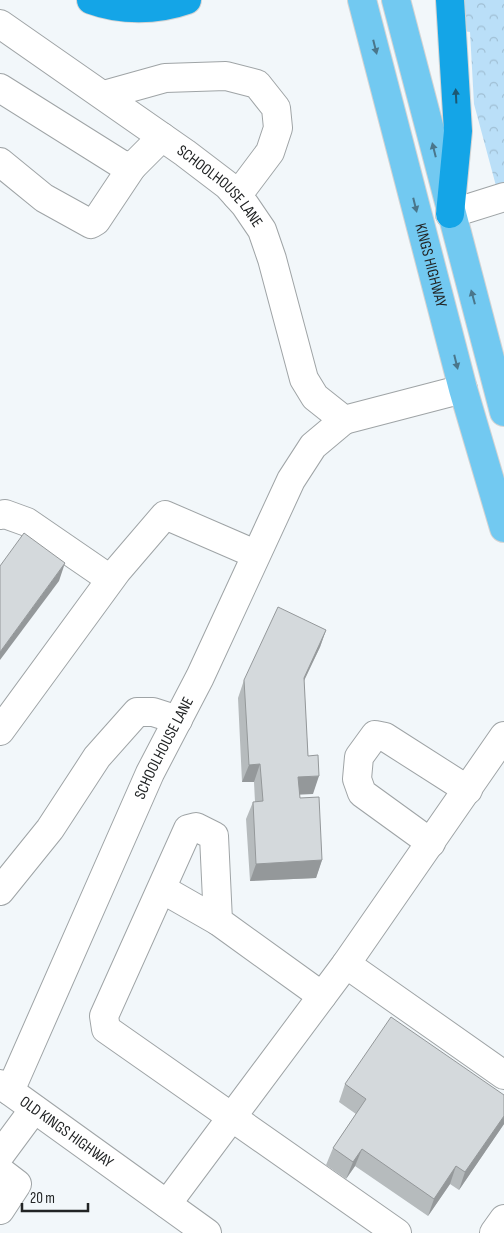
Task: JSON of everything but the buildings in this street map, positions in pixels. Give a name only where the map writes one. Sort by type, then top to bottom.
[{"type":"highway","points":[[91,0],[120,8],[139,8],[174,4],[187,0]]},
{"type":"highway","points":[[450,0],[458,131],[450,214]]},
{"type":"main road","name":"KINGS HIGHWAY","points":[[362,0],[463,389],[504,528]]},
{"type":"main road","name":"KINGS HIGHWAY","points":[[396,0],[450,214],[504,412]]},
{"type":"street","name":"SCHOOLHOUSE LANE","points":[[0,24],[162,137],[227,185],[237,196],[262,230],[272,259],[304,379],[315,397],[344,420]]},
{"type":"street","points":[[104,95],[165,78],[226,76],[257,84],[276,108],[278,128],[270,152],[237,196]]},
{"type":"street","points":[[0,88],[121,164],[132,167]]},
{"type":"street","points":[[0,162],[44,198],[92,224],[96,221],[132,167],[162,137]]},
{"type":"street","points":[[450,214],[504,197]]},
{"type":"street","name":"SCHOOLHOUSE LANE","points":[[5,1088],[150,773],[200,677],[255,554],[291,480],[313,446],[344,420],[463,389]]},
{"type":"street","points":[[0,515],[5,514],[27,522],[110,579]]},
{"type":"street","points":[[0,731],[110,579],[166,515],[255,554]]},
{"type":"street","points":[[0,891],[50,829],[97,757],[137,712],[153,712],[178,720]]},
{"type":"street","points":[[431,843],[362,793],[356,779],[359,757],[375,735],[385,737],[468,790]]},
{"type":"street","points":[[167,1204],[346,964],[504,736]]},
{"type":"street","points":[[218,921],[214,836],[196,827],[188,829],[104,1016],[106,1029],[397,1233]]},
{"type":"street","points":[[162,889],[218,921],[322,996]]},
{"type":"street","points":[[346,964],[504,1075]]},
{"type":"street","name":"OLD KINGS HIGHWAY","points":[[5,1088],[207,1233]]},
{"type":"street","points":[[0,1155],[34,1109]]},
{"type":"street","points":[[0,1171],[17,1184],[0,1210]]},
{"type":"street","points":[[494,1233],[504,1219]]},
{"type":"green space","points":[[446,0],[504,0],[504,196],[499,197],[474,104],[470,32],[454,30]]}]
